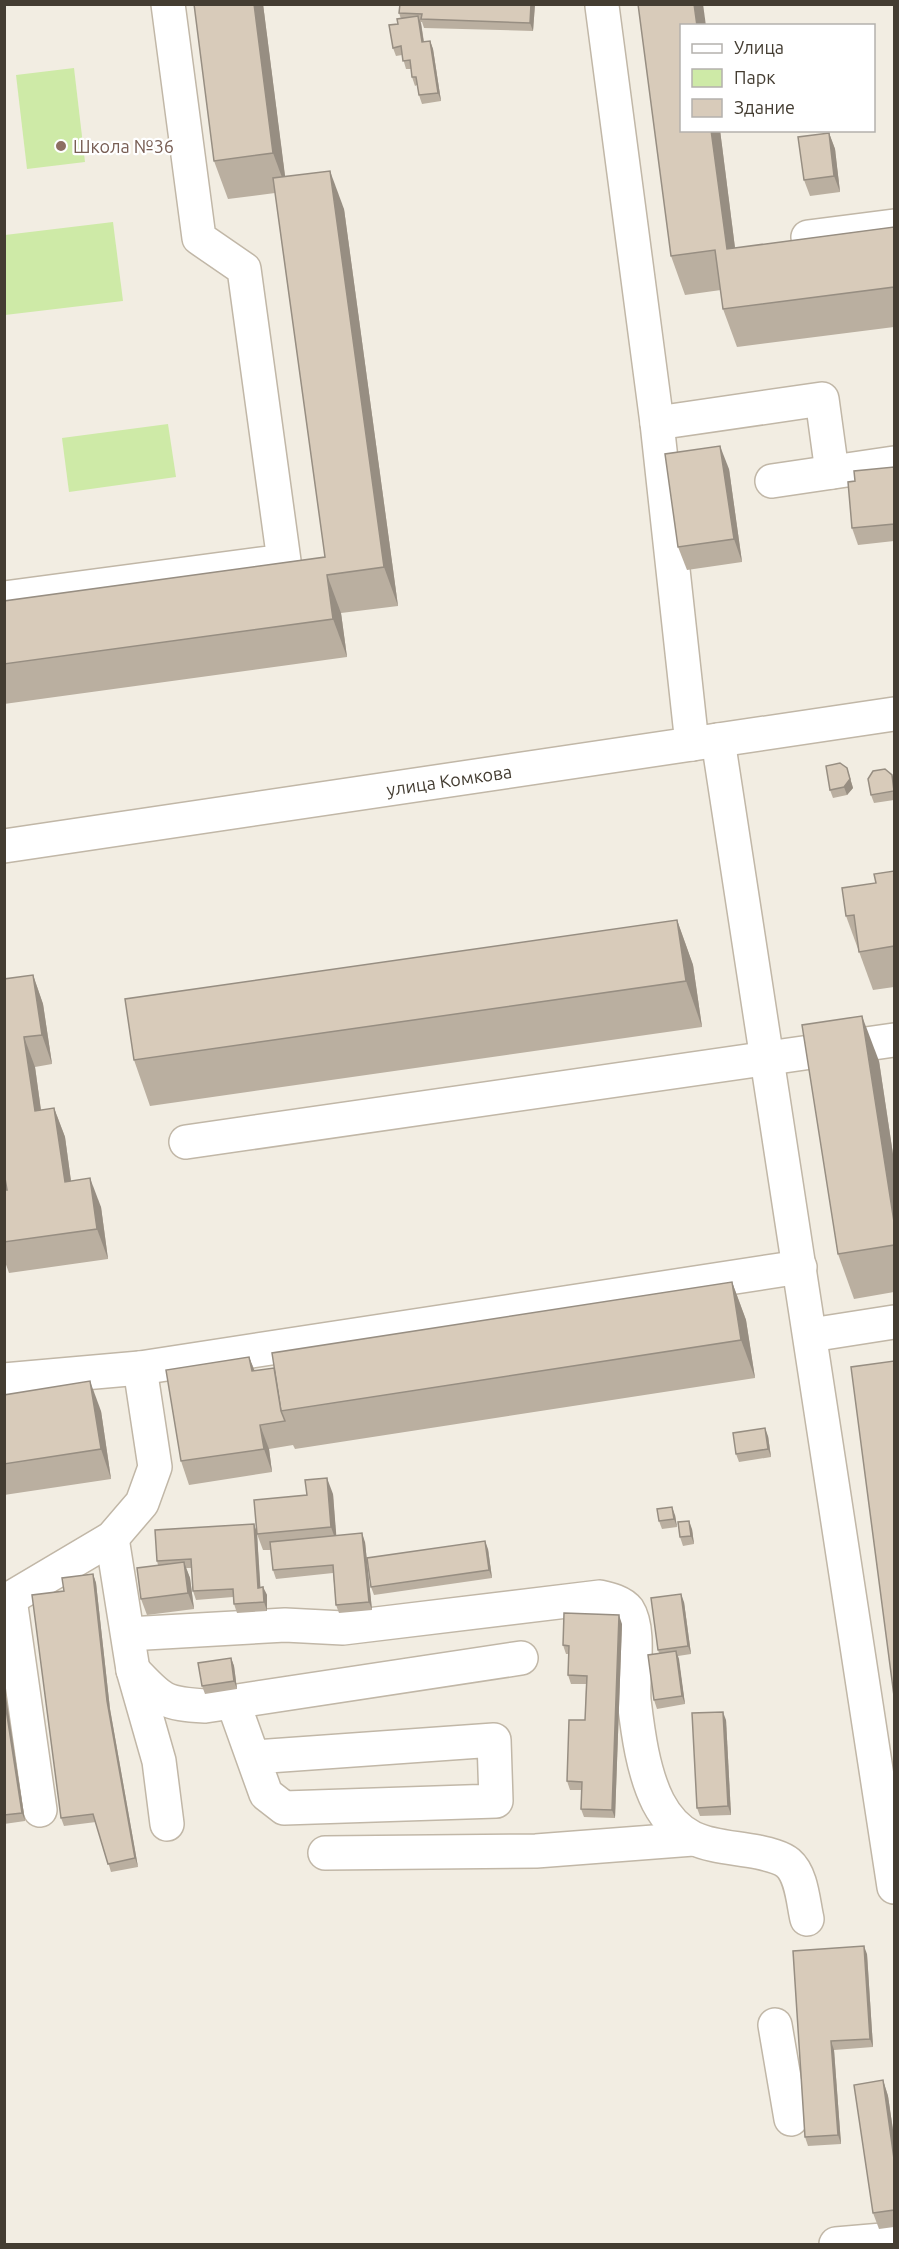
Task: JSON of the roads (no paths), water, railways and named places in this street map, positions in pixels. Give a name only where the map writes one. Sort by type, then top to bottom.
[{"type":"street","points":[[4,598],[284,561],[244,269],[198,238],[168,4]]},
{"type":"street","points":[[602,6],[657,423],[705,742],[768,1058],[894,1887]]},
{"type":"street","points":[[808,237],[894,226]]},
{"type":"street","points":[[657,423],[822,399],[832,472]]},
{"type":"street","points":[[772,481],[894,463]]},
{"type":"street","name":"улица Комкова","points":[[4,846],[894,714]]},
{"type":"street","points":[[186,1142],[894,1040]]},
{"type":"street","points":[[4,1380],[140,1368],[800,1267]]},
{"type":"street","points":[[811,1335],[894,1322]]},
{"type":"street","points":[[40,1810],[7,1601],[112,1538],[142,1503],[155,1467],[140,1368]]},
{"type":"street","points":[[112,1538],[133,1670],[159,1761],[167,1824]]},
{"type":"street","points":[[128,1634],[285,1625],[344,1628],[600,1597],[614,1600],[627,1609],[634,1624],[634,1700],[643,1757],[658,1802],[674,1824],[693,1839],[716,1847],[768,1854],[788,1863],[798,1880],[807,1919]]},
{"type":"street","points":[[133,1670],[153,1692],[174,1705],[205,1706],[521,1658]]},
{"type":"street","points":[[233,1702],[266,1794],[284,1808],[496,1801],[494,1740],[254,1757]]},
{"type":"street","points":[[325,1853],[536,1851],[693,1839]]},
{"type":"street","points":[[775,2025],[791,2119]]},
{"type":"street","points":[[836,2244],[894,2239]]},
{"type":"place","name":"Школа №36","points":[[61,146]]}]
